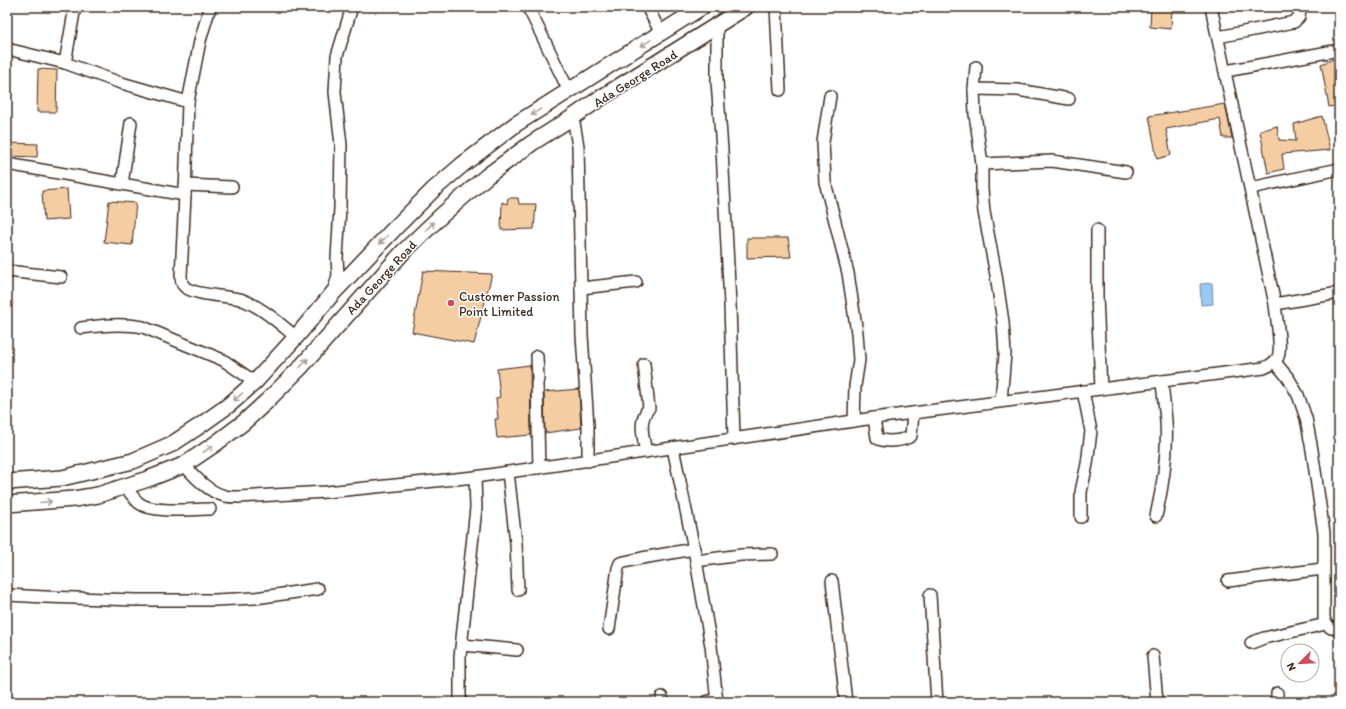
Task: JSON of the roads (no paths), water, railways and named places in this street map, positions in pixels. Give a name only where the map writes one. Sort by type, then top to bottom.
[{"type":"main road","name":"Ada George Road","points":[[7,482],[62,478],[132,460],[172,444],[229,406],[255,382],[333,293],[400,223],[462,165],[516,124],[702,7]]},
{"type":"main road","name":"Ada George Road","points":[[7,504],[74,499],[98,495],[125,487],[184,465],[243,423],[266,402],[300,368],[404,252],[442,215],[487,176],[532,142],[573,118],[599,99],[746,7]]},
{"type":"street","points":[[65,63],[75,7]]},
{"type":"street","points":[[210,7],[200,41],[188,102],[180,276],[183,286],[199,293],[240,299],[254,306],[268,314],[296,337]]},
{"type":"street","points":[[333,293],[338,275],[337,258],[341,184],[341,145],[335,92],[337,56],[352,7]]},
{"type":"street","points":[[528,7],[568,91]]},
{"type":"street","points":[[647,7],[662,33]]},
{"type":"street","points":[[776,7],[780,90]]},
{"type":"street","points":[[184,465],[203,484],[213,491],[225,496],[238,497],[326,492],[475,477],[874,418],[1264,368],[1274,362],[1278,357],[1280,350],[1275,304],[1211,7]]},
{"type":"street","points":[[1218,37],[1294,22],[1299,17],[1301,7]]},
{"type":"street","points":[[717,26],[717,81],[730,304],[734,439]]},
{"type":"street","points":[[7,50],[65,63],[118,82],[188,102]]},
{"type":"street","points":[[1226,72],[1339,50]]},
{"type":"street","points":[[976,67],[974,89],[975,114],[982,164],[984,212],[1003,322],[1005,354],[1001,401]]},
{"type":"street","points":[[974,89],[1018,90],[1069,99]]},
{"type":"street","points":[[830,96],[823,142],[825,182],[848,273],[857,333],[859,360],[855,386],[854,421]]},
{"type":"street","points":[[573,118],[578,146],[582,334],[588,426],[588,461]]},
{"type":"street","points":[[122,184],[131,124]]},
{"type":"street","points":[[982,164],[1052,161],[1126,172]]},
{"type":"street","points":[[7,164],[122,184],[185,190],[232,187]]},
{"type":"street","points":[[1250,188],[1339,169]]},
{"type":"street","points":[[1097,230],[1097,296],[1101,389]]},
{"type":"street","points":[[7,271],[61,277]]},
{"type":"street","points":[[582,288],[636,282]]},
{"type":"street","points":[[1275,304],[1339,293]]},
{"type":"street","points":[[81,328],[112,324],[129,324],[143,327],[223,360],[255,382]]},
{"type":"street","points":[[537,356],[539,468]]},
{"type":"street","points":[[1274,362],[1289,379],[1298,395],[1306,418],[1324,533],[1324,618],[1326,624],[1331,628],[1339,628]]},
{"type":"street","points":[[644,364],[649,408],[644,413],[642,430],[646,452]]},
{"type":"street","points":[[1156,516],[1160,499],[1166,445],[1166,422],[1162,381]]},
{"type":"street","points":[[1081,517],[1081,492],[1087,464],[1091,431],[1083,391]]},
{"type":"street","points":[[874,418],[877,438],[881,440],[906,439],[911,436],[913,413]]},
{"type":"street","points":[[673,448],[694,549],[711,646],[713,701]]},
{"type":"street","points":[[508,472],[516,542],[518,590]]},
{"type":"street","points":[[460,702],[460,657],[476,508],[475,477]]},
{"type":"street","points":[[125,487],[139,503],[146,507],[178,510],[210,509]]},
{"type":"street","points":[[609,629],[620,563],[694,549]]},
{"type":"street","points":[[696,561],[741,555],[772,554]]},
{"type":"street","points":[[1228,581],[1323,569]]},
{"type":"street","points":[[832,581],[846,702]]},
{"type":"street","points":[[7,595],[136,600],[215,600],[255,598],[318,589]]},
{"type":"street","points":[[930,595],[937,702]]},
{"type":"street","points":[[1251,643],[1264,638],[1326,624]]},
{"type":"street","points":[[462,645],[517,650]]},
{"type":"street","points":[[1153,656],[1157,702]]},
{"type":"water","points":[[1212,283],[1213,304],[1201,305],[1200,284]]},
{"type":"place","name":"Customer Passion Point Limited","points":[[451,303]]}]
